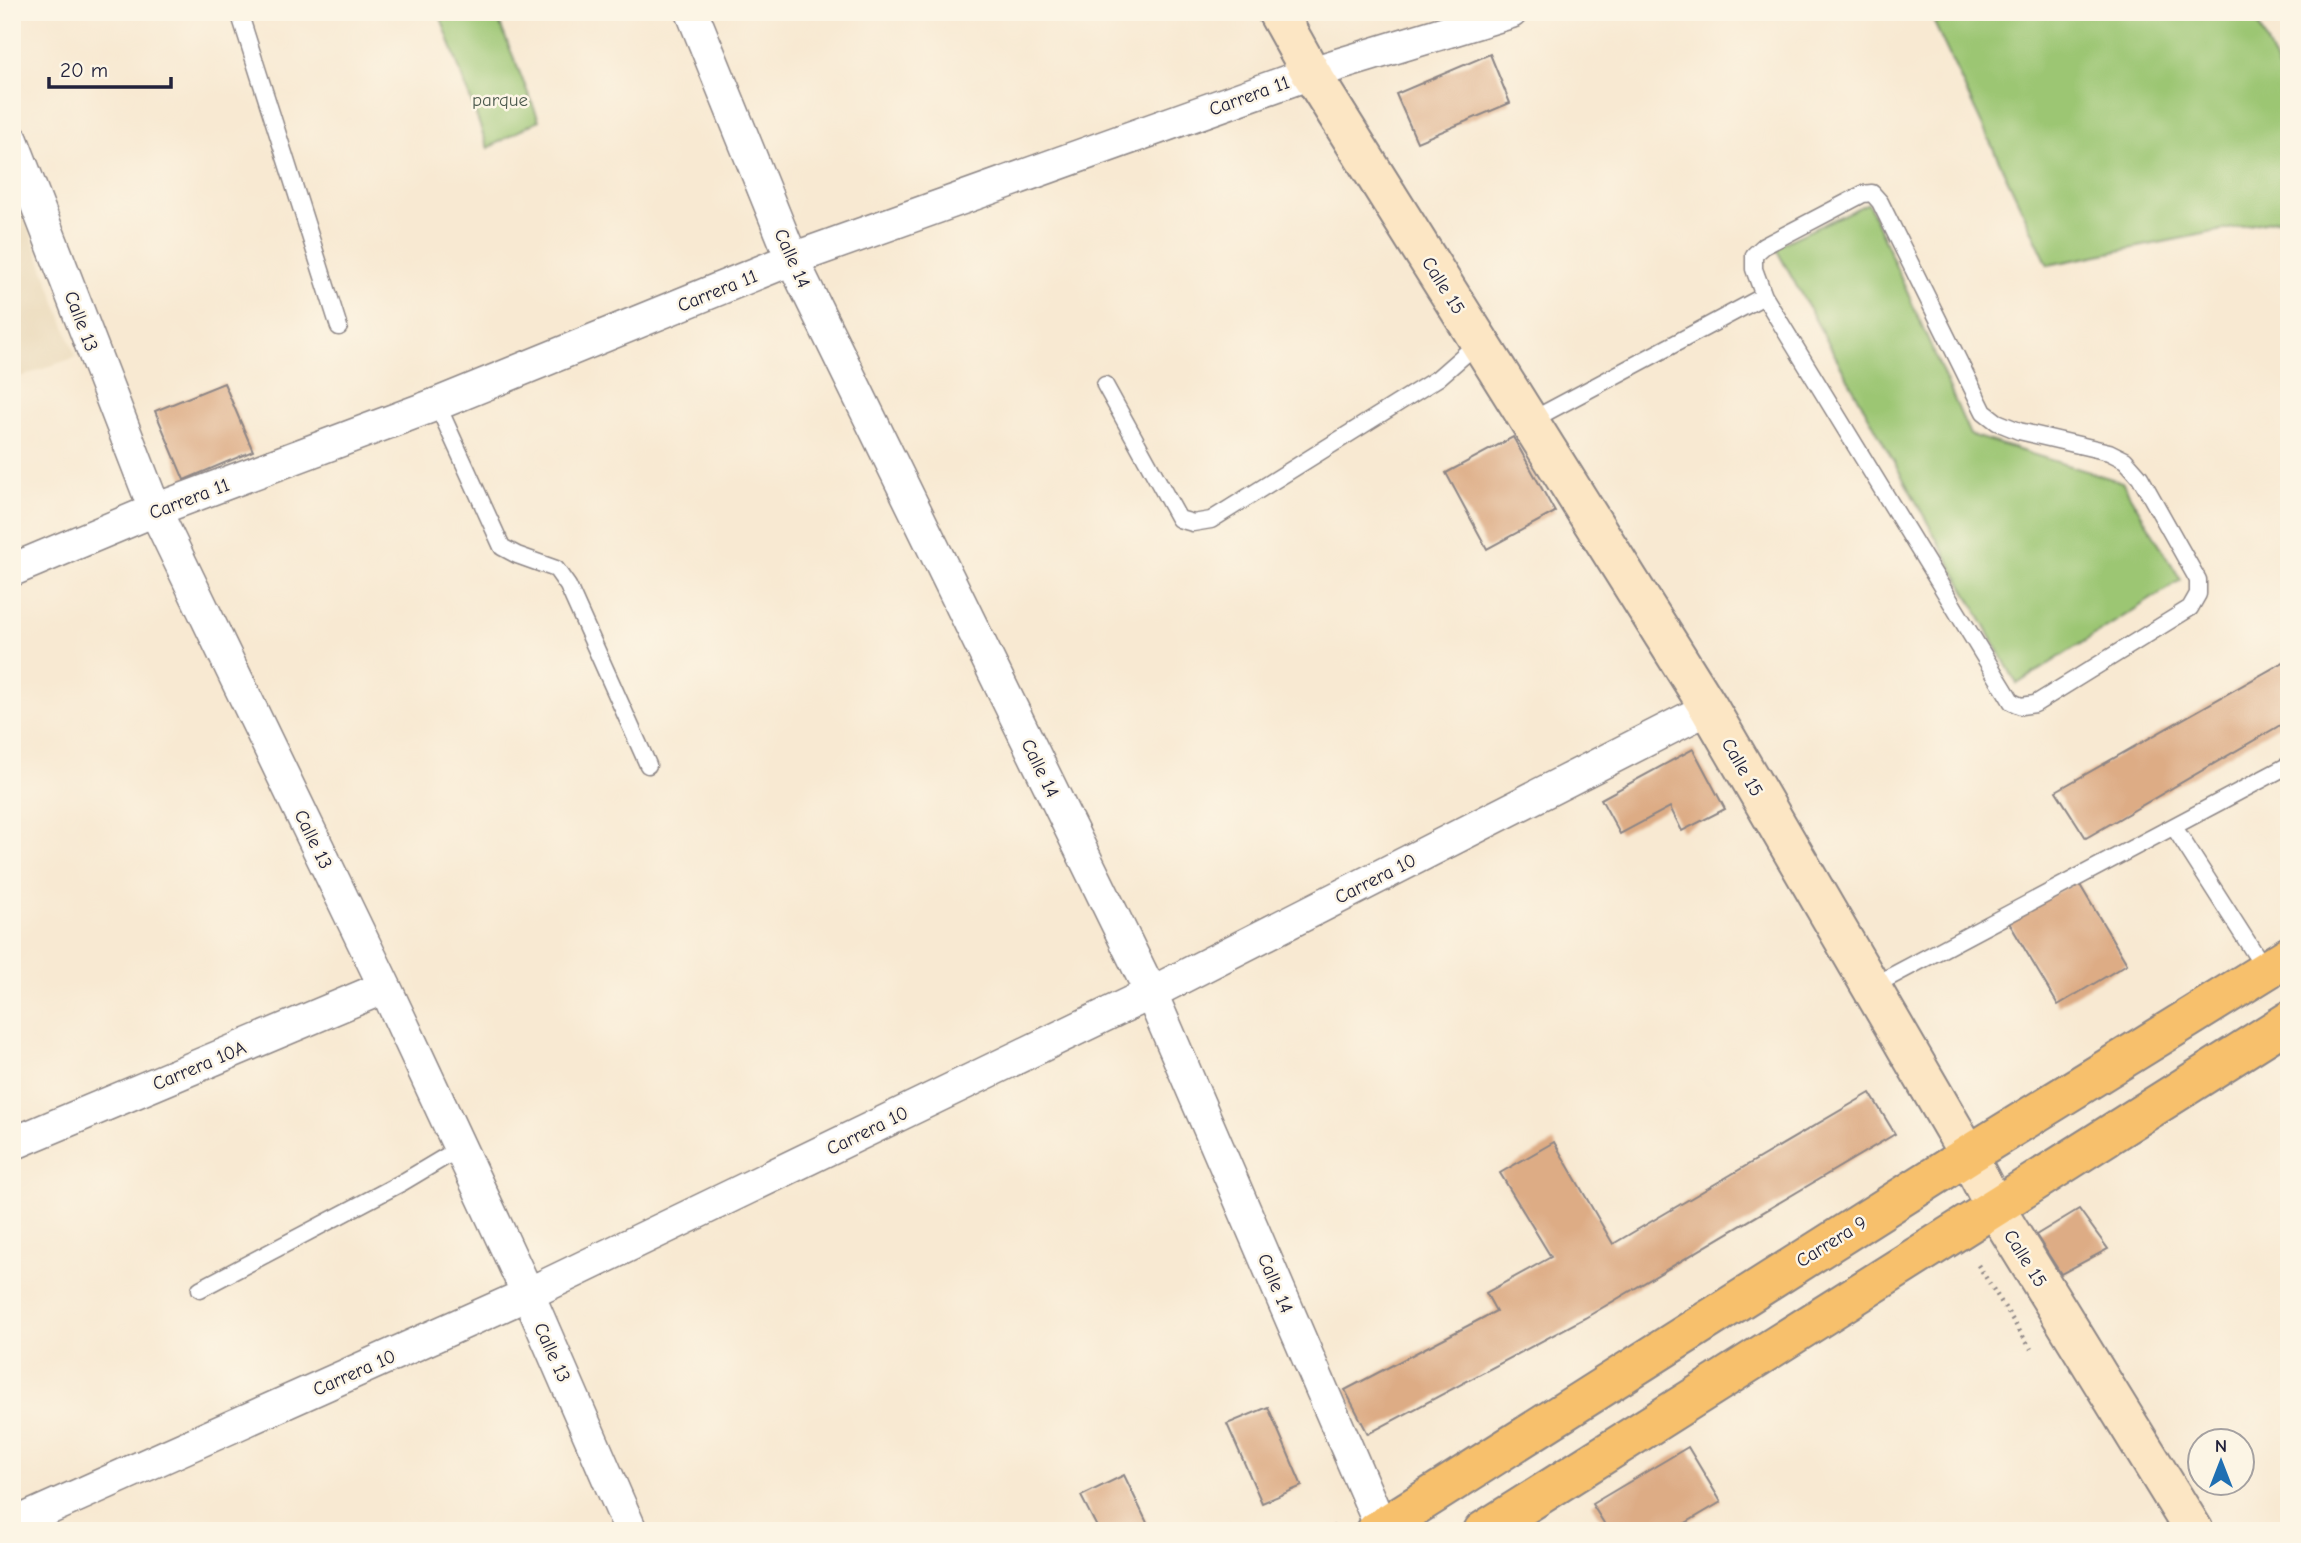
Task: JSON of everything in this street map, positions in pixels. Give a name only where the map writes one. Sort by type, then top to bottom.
[{"type":"main road","name":"Carrera 9","points":[[1379,1529],[1968,1154],[2277,963]]},
{"type":"main road","points":[[1483,1531],[2289,1021]]},
{"type":"street","name":"Calle 14","points":[[692,12],[792,259],[1151,993],[1379,1529]]},
{"type":"street","name":"Calle 15","points":[[1277,12],[1311,73],[1709,708],[1968,1154],[1994,1206],[2194,1531]]},
{"type":"street","name":"Carrera 11","points":[[12,570],[155,510],[437,404],[792,259],[1311,73],[1511,12]]},
{"type":"street","name":"Calle 13","points":[[12,140],[155,510],[385,987],[528,1294],[631,1531]]},
{"type":"street","name":"Carrera 10","points":[[12,1525],[528,1294],[1151,993],[1709,708]]},
{"type":"street","name":"Carrera 10A","points":[[12,1144],[385,987]]},
{"type":"lane","points":[[239,12],[338,327]]},
{"type":"lane","points":[[1872,193],[1880,202],[1984,412],[1997,422],[2018,430],[2109,452],[2125,460],[2140,477],[2198,580],[2198,594],[2190,608],[2035,704],[2021,706],[2012,702],[1763,296],[1754,269],[1754,255],[1763,246],[1863,194],[1872,193]]},
{"type":"lane","points":[[1530,421],[1763,296]]},
{"type":"lane","points":[[1105,385],[1178,519],[1193,523],[1211,520],[1438,378],[1479,342]]},
{"type":"lane","points":[[437,404],[502,547],[556,569],[568,586],[648,765]]},
{"type":"lane","points":[[1871,987],[2289,765]]},
{"type":"lane","points":[[2174,827],[2277,963]]},
{"type":"lane","points":[[200,1289],[460,1148]]},
{"type":"shaded area","points":[[12,182],[76,357],[12,380]]},
{"type":"green space","name":"parque","points":[[450,12],[495,12],[539,120],[488,148],[440,15]]},
{"type":"green space","points":[[1929,12],[2253,12],[2289,93],[2289,217],[2048,265]]},
{"type":"green space","points":[[1868,203],[1970,435],[2122,482],[2181,580],[2017,684],[1775,247]]},
{"type":"building","points":[[1490,54],[1510,103],[1417,142],[1396,94]]},
{"type":"building","points":[[224,383],[253,451],[184,480],[155,411]]},
{"type":"building","points":[[1513,437],[1555,512],[1487,549],[1446,473]]},
{"type":"building","points":[[2289,659],[2289,720],[2086,838],[2056,791]]},
{"type":"building","points":[[1693,749],[1725,809],[1682,831],[1670,807],[1620,834],[1601,799]]},
{"type":"building","points":[[2077,880],[2127,964],[2058,1005],[2008,921]]},
{"type":"building","points":[[1870,1093],[1895,1134],[1585,1318],[1368,1434],[1345,1390],[1496,1311],[1486,1293],[1551,1257],[1500,1173],[1554,1142],[1613,1244]]},
{"type":"building","points":[[2079,1209],[2108,1249],[2061,1274],[2036,1235]]},
{"type":"building","points":[[1268,1407],[1302,1486],[1262,1503],[1227,1424]]},
{"type":"building","points":[[1688,1447],[1721,1502],[1672,1531],[1609,1531],[1592,1504]]},
{"type":"building","points":[[1124,1475],[1151,1531],[1099,1531],[1081,1496]]}]
